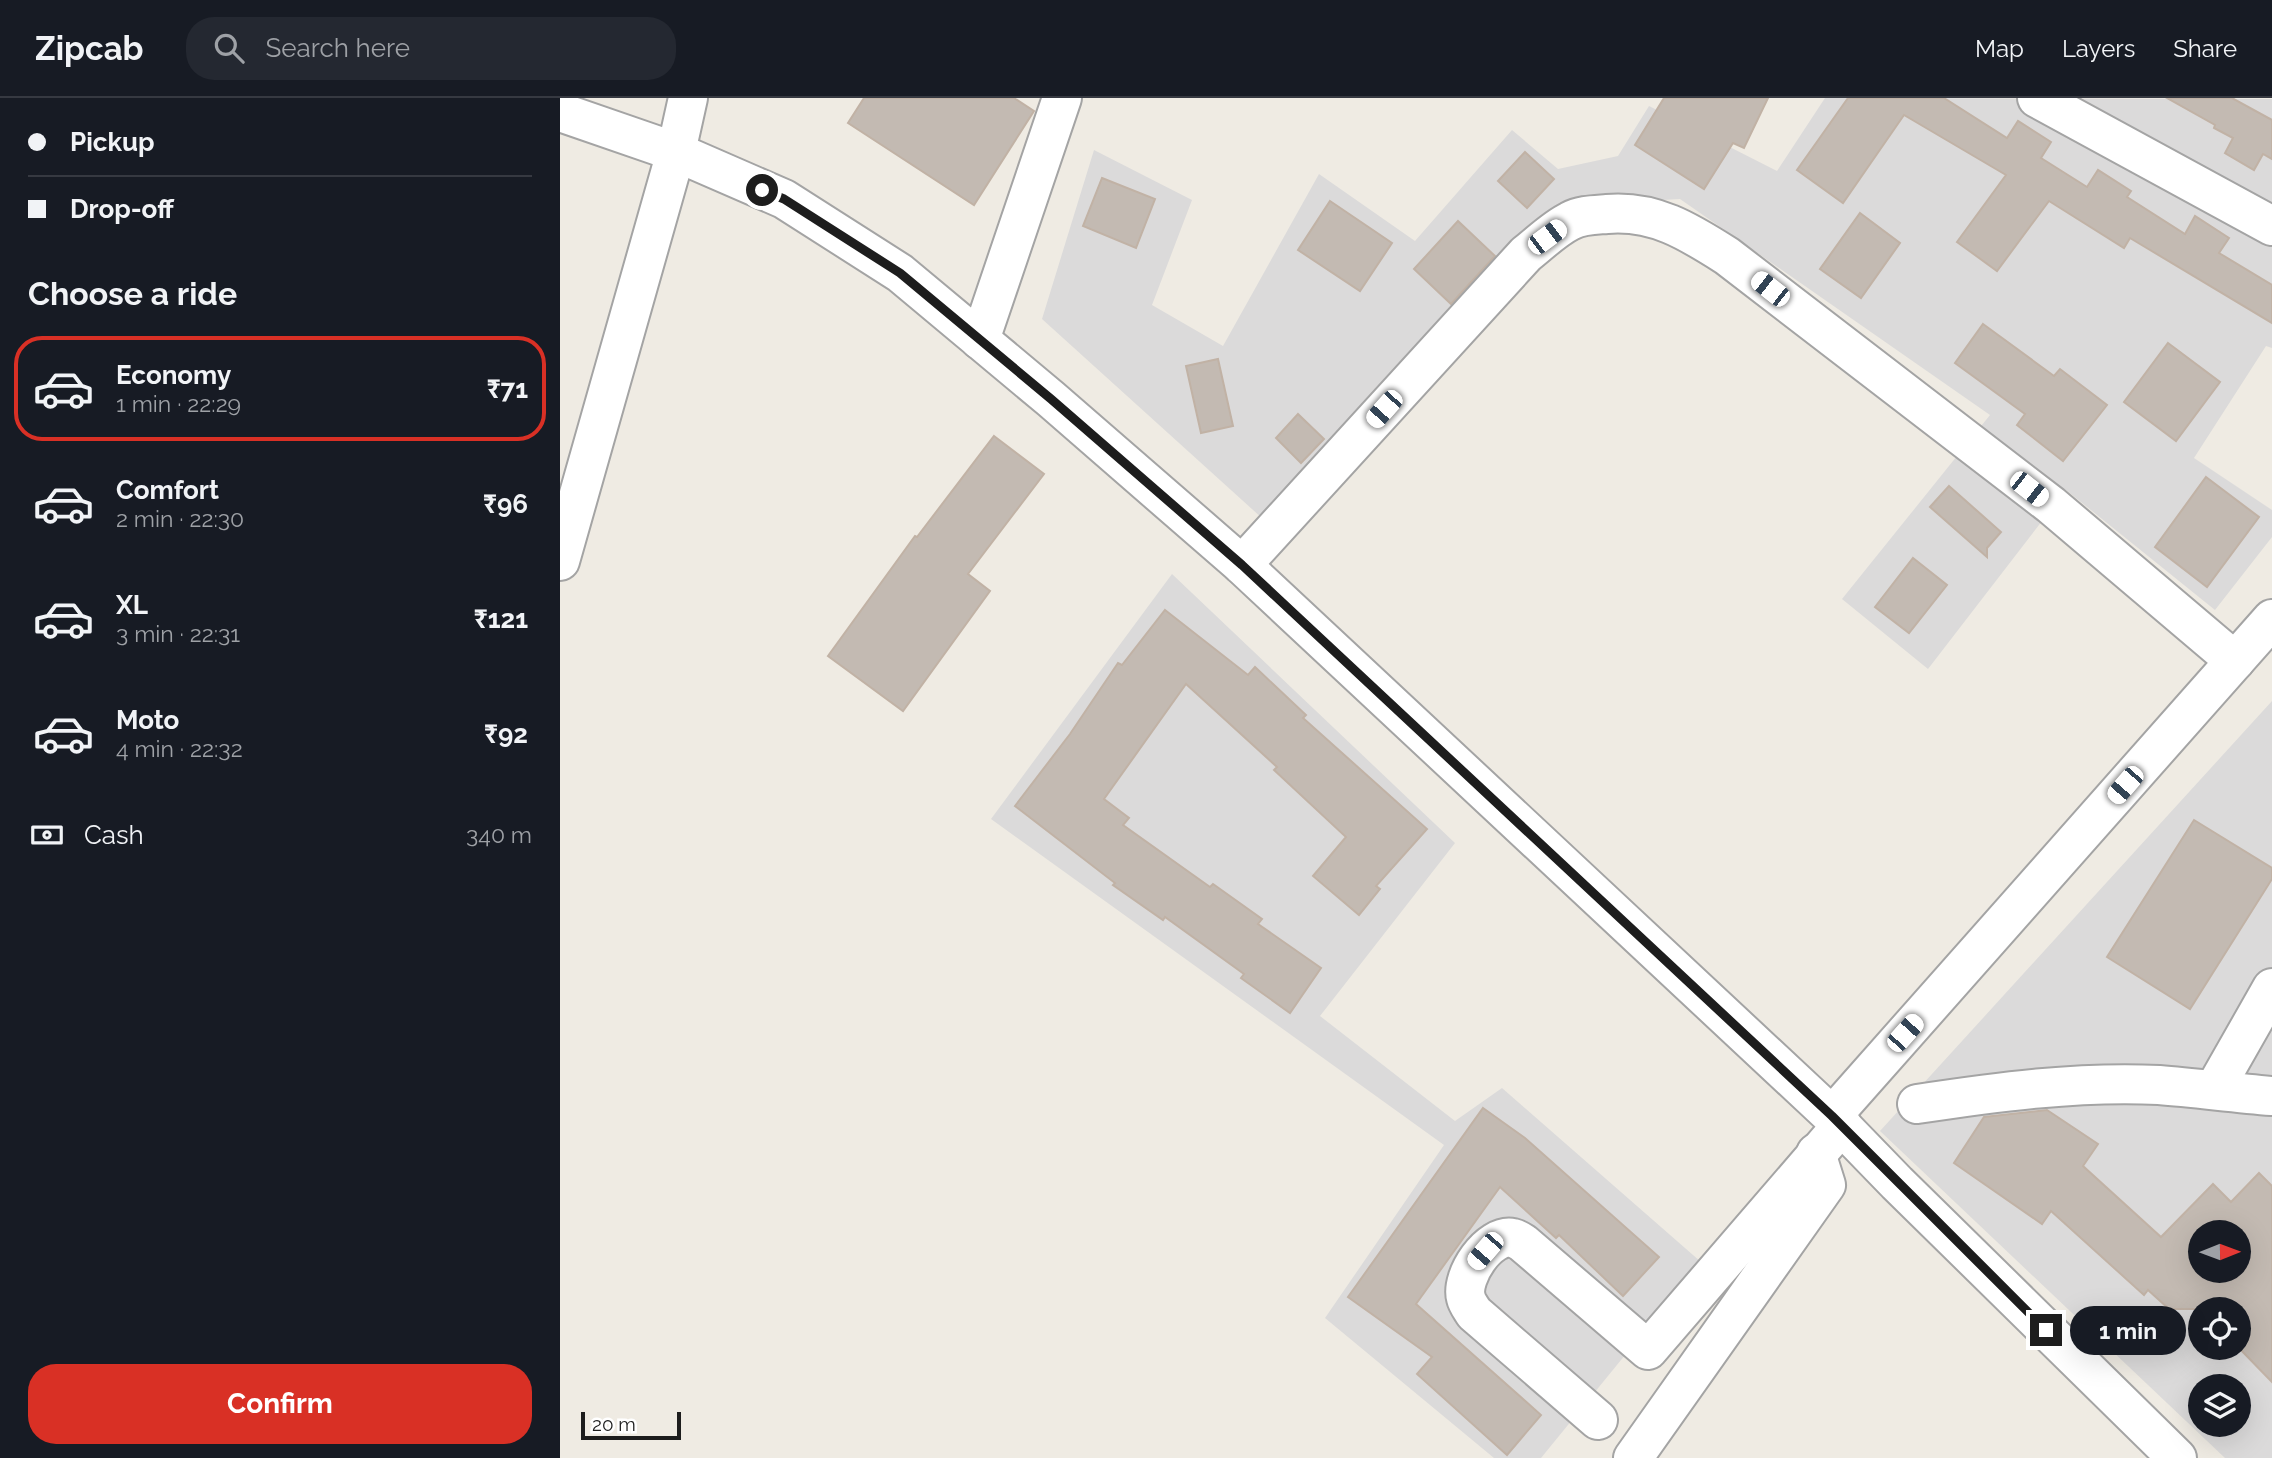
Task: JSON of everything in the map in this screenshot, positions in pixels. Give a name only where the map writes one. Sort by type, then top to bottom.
[{"type":"street","points":[[560,561],[676,152],[688,98]]},
{"type":"street","points":[[980,340],[1062,98]]},
{"type":"street","points":[[2037,98],[2272,226]]},
{"type":"street","points":[[560,112],[676,152],[784,199],[900,273],[1242,565],[1837,1120],[2177,1458]]},
{"type":"street","points":[[1242,565],[1526,254],[1568,222],[1583,216],[1627,212],[1675,225],[1727,256],[2051,506],[2235,661]]},
{"type":"street","points":[[1598,1420],[1474,1313],[1466,1299],[1465,1282],[1470,1269],[1485,1251],[1501,1239],[1513,1238],[1523,1243],[1648,1350],[1816,1153],[1837,1120],[2272,619]]},
{"type":"street","points":[[2214,1090],[2272,988]]},
{"type":"street","points":[[1917,1104],[1986,1093],[2062,1087],[2158,1085],[2272,1096]]},
{"type":"street","points":[[1633,1458],[1826,1185],[1816,1153]]},
{"type":"shaded area","points":[[1825,98],[2272,99],[2272,348],[2266,346],[2194,458],[2272,510],[2272,537],[2215,610],[2066,490],[1928,669],[1842,599],[1990,415],[1680,199],[1571,205],[1263,519],[1042,319],[1094,150],[1192,200],[1152,305],[1223,346],[1319,174],[1415,241],[1512,130],[1558,169],[1618,156],[1649,106],[1777,171]]},
{"type":"shaded area","points":[[1172,574],[1455,843],[1320,1016],[1455,1121],[1502,1088],[1701,1262],[1541,1458],[1494,1458],[1325,1318],[1444,1145],[991,819]]},
{"type":"shaded area","points":[[2272,701],[2272,1458],[2225,1458],[2203,1437],[2251,1437],[2251,1374],[2188,1374],[2188,1423],[1880,1131]]},
{"type":"building","points":[[864,98],[1014,98],[1034,111],[974,205],[848,123]]},
{"type":"building","points":[[1664,98],[1768,98],[1744,148],[1733,143],[1704,189],[1635,145]]},
{"type":"building","points":[[1848,98],[1944,98],[2007,138],[2018,121],[2051,142],[2041,158],[2087,187],[2098,170],[2131,191],[2127,197],[2185,234],[2195,216],[2229,238],[2219,253],[2272,285],[2272,323],[2130,238],[2124,248],[2049,201],[1997,271],[1957,242],[2006,175],[1904,115],[1843,203],[1797,170]]},
{"type":"building","points":[[2167,98],[2232,98],[2272,120],[2272,159],[2263,154],[2254,170],[2225,153],[2233,138]]},
{"type":"building","points":[[1525,152],[1554,179],[1527,208],[1498,181]]},
{"type":"building","points":[[1102,178],[1155,199],[1136,248],[1083,226]]},
{"type":"building","points":[[1330,201],[1392,243],[1360,291],[1298,250]]},
{"type":"building","points":[[1860,213],[1900,243],[1861,298],[1820,269]]},
{"type":"building","points":[[1458,221],[1495,256],[1451,304],[1414,269]]},
{"type":"building","points":[[1983,324],[2054,376],[2060,369],[2107,405],[2063,461],[2017,425],[2025,414],[1955,363]]},
{"type":"building","points":[[2168,343],[2220,382],[2176,441],[2124,402]]},
{"type":"building","points":[[1218,359],[1233,426],[1201,433],[1186,366]]},
{"type":"building","points":[[1298,414],[1324,439],[1301,463],[1276,438]]},
{"type":"building","points":[[994,436],[1044,474],[968,574],[990,591],[903,711],[828,656],[915,536],[917,537]]},
{"type":"building","points":[[2206,477],[2259,517],[2207,587],[2155,547]]},
{"type":"building","points":[[1949,486],[2001,532],[1987,548],[1987,557],[1930,507]]},
{"type":"building","points":[[1913,558],[1947,585],[1909,633],[1875,607]]},
{"type":"building","points":[[1165,610],[1248,675],[1255,667],[1306,715],[1303,718],[1427,829],[1376,886],[1380,889],[1359,915],[1313,876],[1346,837],[1274,770],[1277,767],[1186,684],[1104,799],[1129,818],[1123,825],[1210,887],[1213,884],[1262,919],[1258,924],[1321,968],[1290,1013],[1241,978],[1244,974],[1165,917],[1163,920],[1113,885],[1115,883],[1015,806],[1070,734],[1118,663],[1122,665]]},
{"type":"building","points":[[2194,820],[2272,868],[2272,879],[2190,1009],[2107,957]]},
{"type":"building","points":[[1483,1108],[1525,1138],[1659,1257],[1623,1296],[1559,1235],[1556,1238],[1500,1187],[1416,1304],[1541,1415],[1507,1455],[1417,1374],[1432,1357],[1348,1297]]},
{"type":"building","points":[[2047,1110],[2098,1144],[2083,1166],[2161,1237],[2213,1184],[2231,1202],[2259,1173],[2272,1186],[2272,1382],[2251,1360],[2251,1297],[2188,1297],[2188,1309],[2169,1309],[2148,1290],[2144,1295],[2051,1211],[2042,1224],[1954,1163],[1984,1117]]},
{"type":"route","points":[[762,190],[784,199],[900,273],[1051,399],[1242,565],[1832,1116],[2046,1330]]}]
